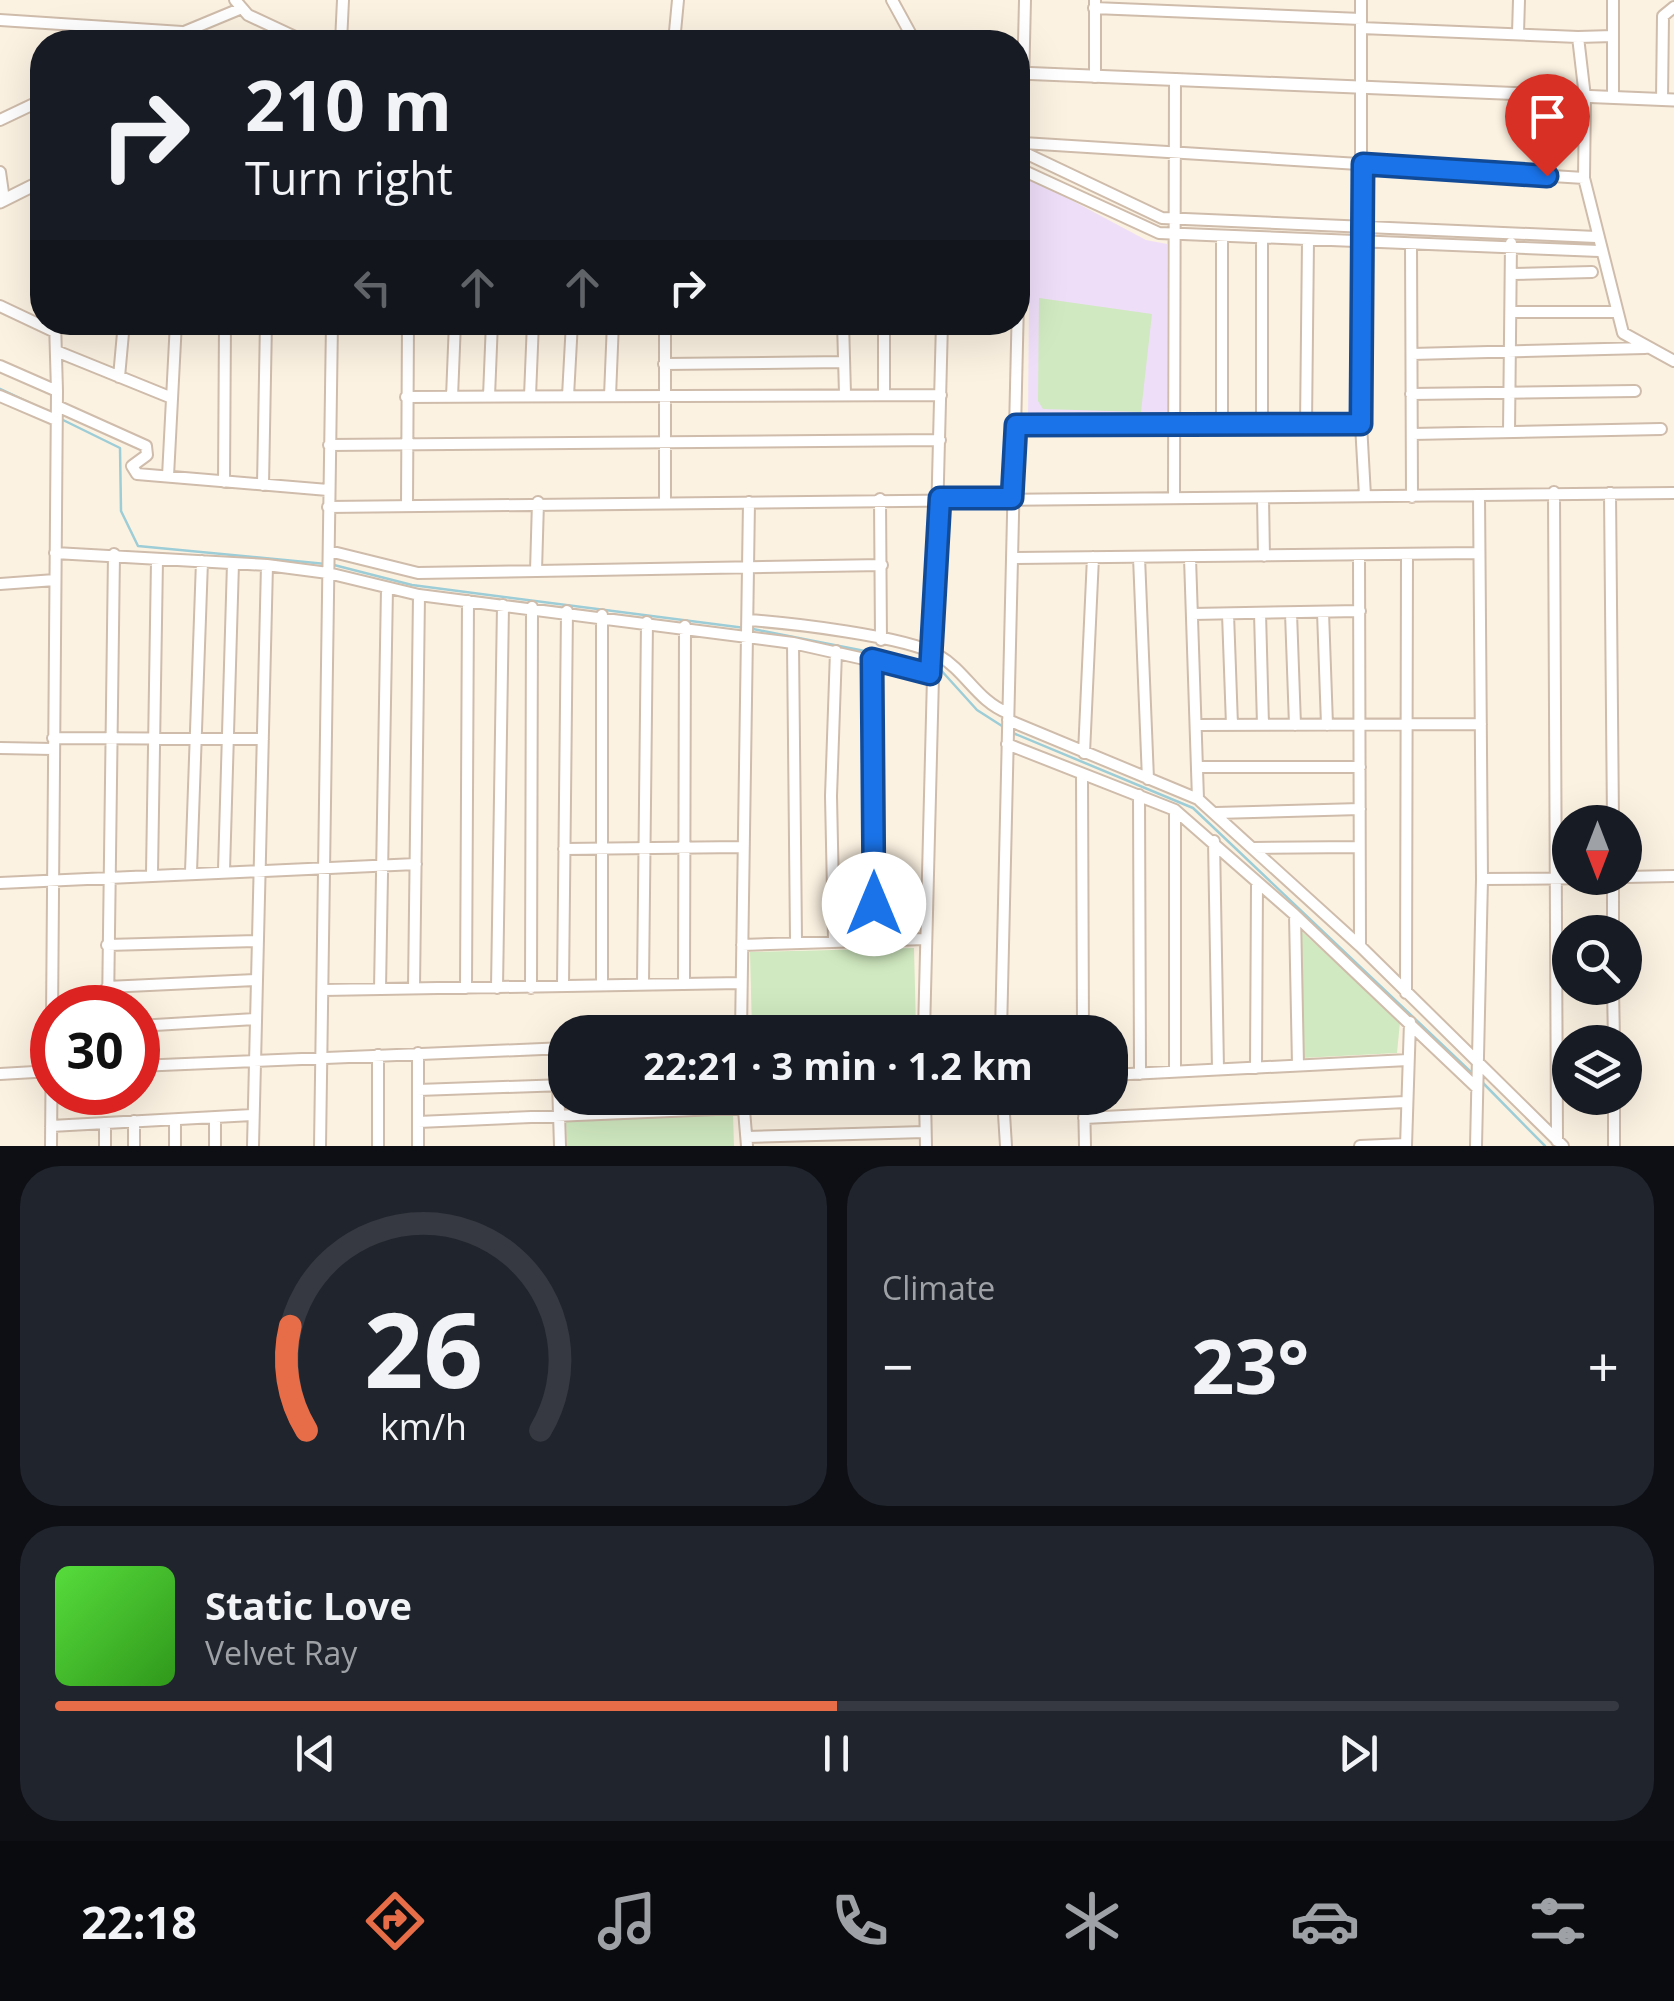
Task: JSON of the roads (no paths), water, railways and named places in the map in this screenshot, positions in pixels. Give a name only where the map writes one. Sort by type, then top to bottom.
[{"type":"street","points":[[342,30],[343,0]]},
{"type":"street","points":[[675,30],[678,0]]},
{"type":"street","points":[[892,0],[908,30]]},
{"type":"street","points":[[1024,30],[1026,0]]},
{"type":"street","points":[[1294,0],[1295,16]]},
{"type":"street","points":[[1361,0],[1361,424],[1365,496]]},
{"type":"street","points":[[1518,34],[1519,0]]},
{"type":"street","points":[[1613,0],[1613,98]]},
{"type":"street","points":[[186,30],[238,4],[285,30]]},
{"type":"street","points":[[1095,77],[1094,4],[1518,34],[1613,36]]},
{"type":"street","points":[[1030,74],[1668,99],[1668,6]]},
{"type":"street","points":[[0,20],[152,30]]},
{"type":"street","points":[[1578,37],[1584,96],[1584,178],[1614,312],[1623,332],[1645,348],[1674,361]]},
{"type":"street","points":[[1174,498],[1175,80]]},
{"type":"street","points":[[0,120],[30,106]]},
{"type":"street","points":[[1030,148],[1584,178]]},
{"type":"street","points":[[1030,152],[1149,214],[1175,219],[1596,237]]},
{"type":"street","points":[[0,172],[2,201],[30,187]]},
{"type":"street","points":[[1030,173],[1148,231],[1174,235],[1599,251]]},
{"type":"street","points":[[1510,432],[1511,234]]},
{"type":"street","points":[[1222,236],[1222,424]]},
{"type":"street","points":[[1262,238],[1262,424]]},
{"type":"street","points":[[1306,424],[1308,241]]},
{"type":"street","points":[[1411,244],[1412,497]]},
{"type":"street","points":[[1512,274],[1592,272]]},
{"type":"street","points":[[0,306],[30,317]]},
{"type":"street","points":[[1510,312],[1614,312]]},
{"type":"street","points":[[51,985],[55,335]]},
{"type":"street","points":[[119,377],[123,335]]},
{"type":"street","points":[[168,476],[175,335]]},
{"type":"street","points":[[224,482],[225,335]]},
{"type":"street","points":[[263,485],[266,335]]},
{"type":"street","points":[[320,1146],[332,335]]},
{"type":"street","points":[[407,506],[408,335]]},
{"type":"street","points":[[452,397],[454,335]]},
{"type":"street","points":[[489,396],[491,335]]},
{"type":"street","points":[[530,396],[532,335]]},
{"type":"street","points":[[568,396],[571,335]]},
{"type":"street","points":[[610,396],[613,335]]},
{"type":"street","points":[[665,335],[662,443],[665,502]]},
{"type":"street","points":[[843,335],[845,394]]},
{"type":"street","points":[[884,335],[884,394]]},
{"type":"street","points":[[924,1015],[942,335]]},
{"type":"street","points":[[1001,1015],[1018,335]]},
{"type":"street","points":[[1412,354],[1645,348]]},
{"type":"street","points":[[56,351],[172,398]]},
{"type":"street","points":[[664,364],[844,362]]},
{"type":"street","points":[[0,366],[57,391]]},
{"type":"street","points":[[1412,394],[1635,391]]},
{"type":"street","points":[[406,397],[941,395]]},
{"type":"street","points":[[0,396],[56,420]]},
{"type":"street","points":[[57,406],[146,446],[147,455],[132,466],[137,474],[328,490]]},
{"type":"street","points":[[1016,425],[1361,424]]},
{"type":"street","points":[[1412,434],[1660,429]]},
{"type":"street","points":[[329,445],[940,440]]},
{"type":"street","points":[[1554,492],[1556,805]]},
{"type":"street","points":[[328,507],[1674,492]]},
{"type":"street","points":[[1610,494],[1613,805]]},
{"type":"street","points":[[1476,1146],[1482,879],[1478,496]]},
{"type":"street","points":[[1263,498],[1264,556]]},
{"type":"street","points":[[880,499],[882,640]]},
{"type":"street","points":[[536,570],[538,502]]},
{"type":"street","points":[[741,1015],[749,502]]},
{"type":"street","points":[[329,551],[418,573],[882,565]]},
{"type":"street","points":[[55,553],[267,565],[328,573],[419,595],[685,626],[793,642],[872,659],[952,666],[986,703],[1008,716],[1084,753],[1198,799],[1360,946],[1560,1143]]},
{"type":"street","points":[[108,985],[114,554]]},
{"type":"street","points":[[1406,554],[1406,993]]},
{"type":"street","points":[[1013,558],[1479,554]]},
{"type":"street","points":[[1359,555],[1360,946]]},
{"type":"street","points":[[1084,753],[1093,557]]},
{"type":"street","points":[[1140,557],[1148,779]]},
{"type":"street","points":[[1190,558],[1198,799]]},
{"type":"street","points":[[152,873],[157,560]]},
{"type":"street","points":[[191,872],[202,561]]},
{"type":"street","points":[[224,870],[233,562]]},
{"type":"street","points":[[253,1146],[267,565]]},
{"type":"street","points":[[0,584],[55,580]]},
{"type":"street","points":[[380,988],[387,588]]},
{"type":"street","points":[[414,988],[419,595]]},
{"type":"street","points":[[466,988],[468,601]]},
{"type":"street","points":[[497,988],[503,605]]},
{"type":"street","points":[[531,988],[532,607]]},
{"type":"street","points":[[562,986],[567,611]]},
{"type":"street","points":[[1192,614],[1360,611]]},
{"type":"street","points":[[1292,612],[1295,725]]},
{"type":"street","points":[[1323,612],[1327,725]]},
{"type":"street","points":[[1260,613],[1263,725]]},
{"type":"street","points":[[1228,614],[1232,725]]},
{"type":"street","points":[[602,615],[602,985]]},
{"type":"street","points":[[748,620],[882,640],[931,662]]},
{"type":"street","points":[[643,984],[647,622]]},
{"type":"street","points":[[684,984],[685,626]]},
{"type":"street","points":[[793,642],[796,940]]},
{"type":"street","points":[[834,940],[831,796],[836,651]]},
{"type":"street","points":[[872,659],[874,939]]},
{"type":"street","points":[[1196,725],[1481,724]]},
{"type":"street","points":[[0,748],[110,738],[263,739]]},
{"type":"street","points":[[1007,744],[1175,810],[1295,914],[1477,1088]]},
{"type":"street","points":[[1197,767],[1360,767]]},
{"type":"street","points":[[1082,774],[1083,1015]]},
{"type":"street","points":[[1139,795],[1140,1074]]},
{"type":"street","points":[[1175,810],[1175,1072]]},
{"type":"street","points":[[1216,814],[1360,810]]},
{"type":"street","points":[[1214,841],[1218,1069]]},
{"type":"street","points":[[1252,848],[1358,847]]},
{"type":"street","points":[[564,850],[742,848]]},
{"type":"street","points":[[0,883],[108,875],[416,864]]},
{"type":"street","points":[[1642,877],[1674,876]]},
{"type":"street","points":[[1482,879],[1552,878]]},
{"type":"street","points":[[1256,883],[1256,1068]]},
{"type":"street","points":[[1557,895],[1560,1143]]},
{"type":"street","points":[[1295,914],[1298,1065]]},
{"type":"street","points":[[742,944],[925,939]]},
{"type":"street","points":[[107,945],[258,940]]},
{"type":"street","points":[[150,985],[255,980]]},
{"type":"street","points":[[323,990],[741,983]]},
{"type":"street","points":[[160,1025],[255,1019]]},
{"type":"street","points":[[1360,1146],[1406,1145],[1410,1022]]},
{"type":"street","points":[[160,1065],[548,1049]]},
{"type":"street","points":[[418,1053],[418,1146]]},
{"type":"street","points":[[378,1054],[378,1146]]},
{"type":"street","points":[[1128,1074],[1408,1060]]},
{"type":"street","points":[[0,1074],[30,1072]]},
{"type":"street","points":[[418,1090],[548,1086]]},
{"type":"street","points":[[1085,1146],[1084,1118],[1406,1102]]},
{"type":"street","points":[[51,1115],[51,1146]]},
{"type":"street","points":[[51,1126],[252,1115]]},
{"type":"street","points":[[418,1122],[572,1115]]},
{"type":"street","points":[[744,1115],[747,1142],[925,1132]]},
{"type":"street","points":[[925,1115],[926,1146]]},
{"type":"street","points":[[1004,1115],[1006,1146]]},
{"type":"street","points":[[1614,1115],[1614,1146]]},
{"type":"street","points":[[559,1116],[560,1146]]},
{"type":"street","points":[[215,1118],[216,1146]]},
{"type":"street","points":[[175,1120],[175,1146]]},
{"type":"street","points":[[134,1121],[134,1146]]},
{"type":"street","points":[[105,1123],[105,1146]]},
{"type":"waterway","points":[[0,389],[32,404]]},
{"type":"waterway","points":[[61,419],[120,448],[121,511],[138,546],[326,564]]},
{"type":"waterway","points":[[334,565],[412,585],[745,628]]},
{"type":"waterway","points":[[753,629],[931,664]]},
{"type":"waterway","points":[[939,668],[977,710],[1002,726]]},
{"type":"waterway","points":[[1013,733],[1193,808],[1473,1074]]},
{"type":"waterway","points":[[1483,1083],[1545,1146]]}]
